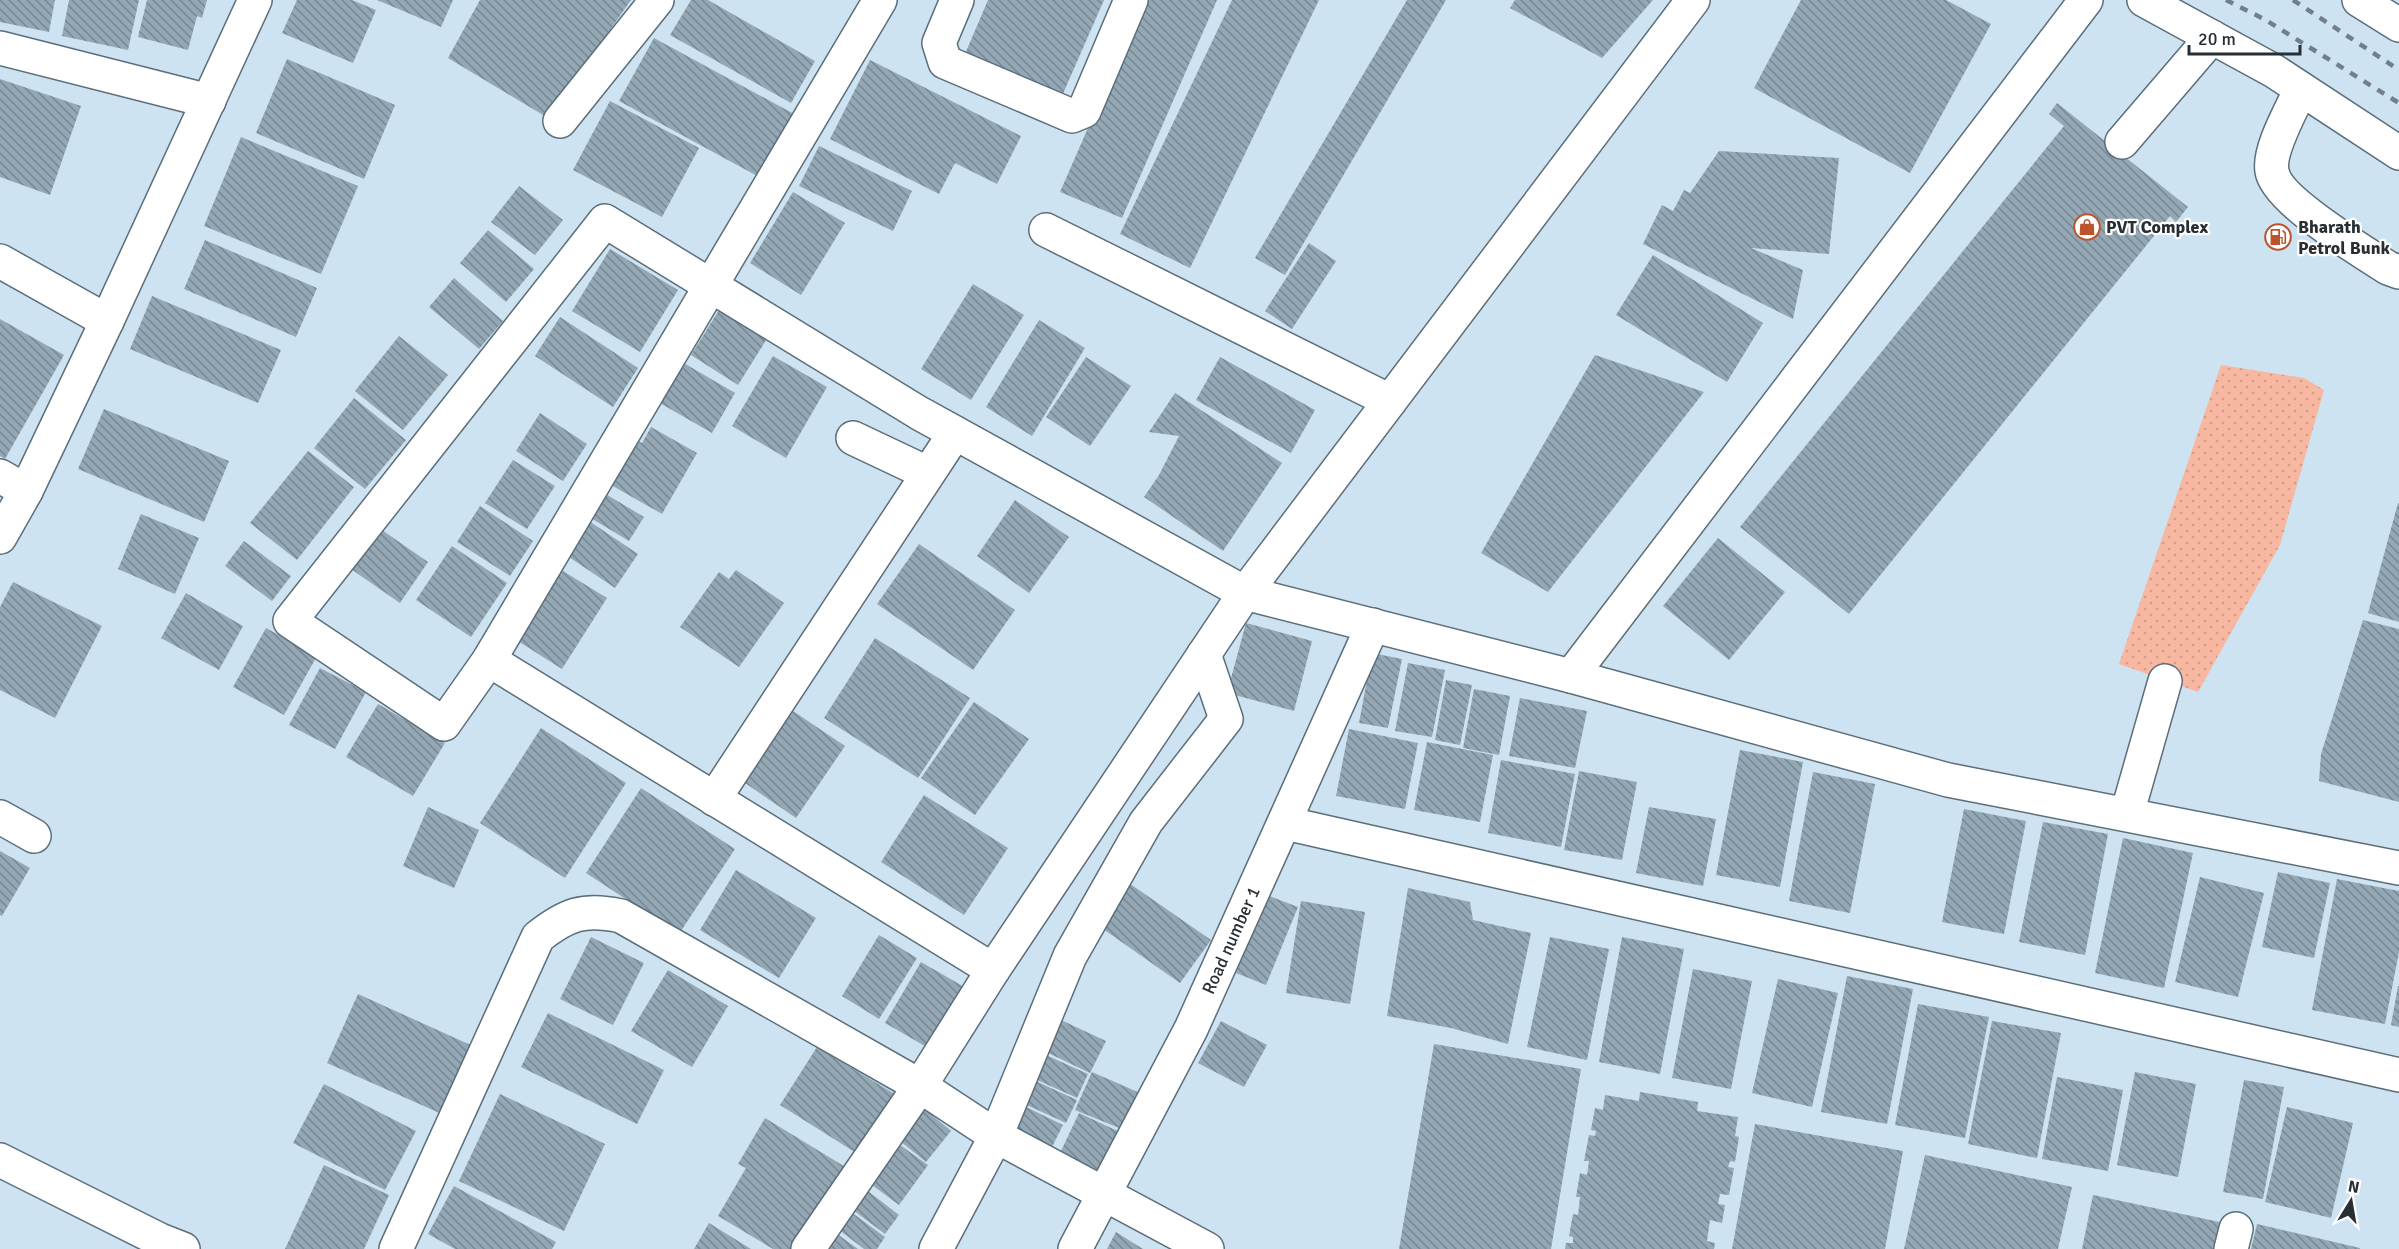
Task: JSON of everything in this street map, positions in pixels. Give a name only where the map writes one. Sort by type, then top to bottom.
[{"type":"main road","points":[[0,537],[13,484],[107,321],[255,0]]},
{"type":"main road","points":[[561,121],[657,0]]},
{"type":"main road","points":[[880,0],[710,288],[489,660],[444,724],[290,621],[605,221],[710,288],[955,433],[1245,592],[1571,676],[1948,780],[2399,868]]},
{"type":"main road","points":[[957,0],[939,43],[945,62],[1072,116],[1084,111],[1131,0]]},
{"type":"main road","points":[[808,1249],[920,1086],[993,970],[1245,592],[1693,0]]},
{"type":"main road","points":[[1571,676],[2086,0]]},
{"type":"main road","points":[[2144,0],[2301,88],[2399,153]]},
{"type":"main road","points":[[2359,0],[2399,25]]},
{"type":"main road","points":[[2122,142],[2212,37]]},
{"type":"main road","points":[[0,48],[208,101]]},
{"type":"main road","points":[[2301,88],[2273,154],[2271,172],[2279,189],[2313,218],[2388,268],[2399,272]]},
{"type":"main road","points":[[1046,230],[1390,401]]},
{"type":"main road","points":[[0,261],[107,321]]},
{"type":"main road","points":[[714,799],[955,433]]},
{"type":"main road","points":[[853,438],[927,474]]},
{"type":"main road","name":"Road number 1","points":[[1075,1249],[1191,1029],[1373,625]]},
{"type":"main road","points":[[936,1249],[996,1136],[1070,956],[1146,822],[1226,719],[1204,654]]},
{"type":"main road","points":[[489,660],[993,970]]},
{"type":"main road","points":[[2127,814],[2165,681]]},
{"type":"main road","points":[[0,817],[34,836]]},
{"type":"main road","points":[[1285,823],[2399,1075]]},
{"type":"main road","points":[[396,1249],[538,937],[557,922],[576,914],[597,911],[621,916],[920,1086],[996,1136],[1105,1192],[1207,1249]]},
{"type":"main road","points":[[0,1160],[160,1240],[183,1249]]},
{"type":"shaded area","points":[[2221,365],[2304,378],[2324,390],[2280,545],[2198,692],[2119,664]]},
{"type":"building","points":[[0,0],[55,0],[49,32],[0,22]]},
{"type":"building","points":[[69,0],[139,0],[128,50],[62,36]]},
{"type":"building","points":[[147,0],[207,0],[202,18],[197,16],[188,50],[138,37]]},
{"type":"building","points":[[297,0],[352,0],[376,10],[353,63],[282,33]]},
{"type":"building","points":[[377,0],[453,0],[441,27]]},
{"type":"building","points":[[480,0],[631,0],[548,118],[448,58]]},
{"type":"building","points":[[691,0],[708,0],[815,61],[791,103],[670,35]]},
{"type":"building","points":[[988,0],[1104,0],[1062,96],[965,54]]},
{"type":"building","points":[[1144,0],[1217,0],[1122,218],[1060,192]]},
{"type":"building","points":[[1232,0],[1319,0],[1190,268],[1120,234]]},
{"type":"building","points":[[1407,0],[1446,0],[1285,275],[1255,258]]},
{"type":"building","points":[[1515,0],[1653,0],[1602,58],[1510,8]]},
{"type":"building","points":[[1801,0],[1946,0],[1991,24],[1910,173],[1754,88]]},
{"type":"building","points":[[654,38],[796,115],[761,178],[619,101]]},
{"type":"building","points":[[287,59],[395,105],[364,179],[256,133]]},
{"type":"building","points":[[870,60],[1021,136],[997,184],[955,163],[939,194],[830,139]]},
{"type":"building","points":[[0,79],[81,106],[50,195],[0,177]]},
{"type":"building","points":[[610,101],[699,148],[662,217],[573,170]]},
{"type":"building","points":[[2057,103],[2188,207],[2176,222],[2170,216],[1849,614],[1740,527],[2064,126],[2049,114]]},
{"type":"building","points":[[241,137],[358,186],[321,274],[204,226]]},
{"type":"building","points":[[819,146],[912,191],[893,231],[799,186]]},
{"type":"building","points":[[1719,151],[1839,158],[1829,254],[1751,248],[1803,270],[1793,319],[1643,244],[1662,205],[1673,211],[1684,190],[1690,193]]},
{"type":"building","points":[[519,186],[563,220],[535,255],[491,222]]},
{"type":"building","points":[[793,192],[845,223],[801,295],[750,263]]},
{"type":"building","points":[[488,230],[534,269],[506,302],[460,263]]},
{"type":"building","points":[[205,240],[317,288],[296,337],[184,289]]},
{"type":"building","points":[[1309,243],[1336,261],[1292,329],[1265,311]]},
{"type":"building","points":[[610,249],[678,290],[640,352],[572,311]]},
{"type":"building","points":[[1653,255],[1763,323],[1727,382],[1616,315]]},
{"type":"building","points":[[454,278],[503,321],[479,349],[429,307]]},
{"type":"building","points":[[973,284],[1024,315],[971,400],[921,369]]},
{"type":"building","points":[[152,296],[281,350],[258,403],[130,349]]},
{"type":"building","points":[[721,307],[768,337],[738,385],[691,355]]},
{"type":"building","points":[[560,317],[638,368],[613,407],[535,356]]},
{"type":"building","points":[[0,319],[64,355],[5,459],[0,456]]},
{"type":"building","points":[[1039,320],[1085,348],[1032,436],[986,407]]},
{"type":"building","points":[[399,336],[448,375],[403,430],[355,391]]},
{"type":"building","points":[[1595,355],[1704,392],[1548,592],[1481,553]]},
{"type":"building","points":[[773,356],[827,387],[786,458],[732,426]]},
{"type":"building","points":[[1086,357],[1131,386],[1090,446],[1046,417]]},
{"type":"building","points":[[1220,357],[1315,410],[1291,453],[1196,400]]},
{"type":"building","points":[[682,362],[735,393],[712,433],[658,402]]},
{"type":"building","points":[[1175,393],[1282,463],[1223,551],[1144,497],[1159,475],[1179,436],[1149,432]]},
{"type":"building","points":[[354,398],[406,440],[365,489],[314,448]]},
{"type":"building","points":[[104,409],[229,461],[204,522],[78,469]]},
{"type":"building","points":[[540,413],[587,444],[563,481],[516,451]]},
{"type":"building","points":[[651,427],[697,453],[662,514],[611,485],[636,440],[642,443]]},
{"type":"building","points":[[308,451],[354,487],[297,560],[250,523]]},
{"type":"building","points":[[513,460],[555,486],[527,529],[485,503]]},
{"type":"building","points":[[604,493],[644,517],[629,541],[589,517]]},
{"type":"building","points":[[1015,500],[1069,537],[1029,593],[977,556]]},
{"type":"building","points":[[2399,503],[2399,622],[2368,613]]},
{"type":"building","points":[[480,506],[533,541],[510,576],[457,542]]},
{"type":"building","points":[[141,514],[199,538],[175,594],[118,569]]},
{"type":"building","points":[[586,519],[638,554],[615,588],[563,553]]},
{"type":"building","points":[[379,528],[428,562],[400,603],[351,569]]},
{"type":"building","points":[[1718,538],[1785,592],[1729,660],[1663,606]]},
{"type":"building","points":[[244,541],[291,576],[272,601],[225,566]]},
{"type":"building","points":[[919,544],[1015,610],[973,670],[877,604]]},
{"type":"building","points":[[452,546],[507,583],[471,637],[416,600]]},
{"type":"building","points":[[558,568],[607,598],[562,669],[513,638]]},
{"type":"building","points":[[736,570],[784,603],[739,667],[680,627],[719,572],[729,579]]},
{"type":"building","points":[[13,582],[102,626],[55,718],[0,690],[0,607]]},
{"type":"building","points":[[186,593],[243,626],[219,670],[161,638]]},
{"type":"building","points":[[2363,620],[2399,629],[2399,802],[2319,781],[2321,754]]},
{"type":"building","points":[[1246,623],[1312,641],[1294,711],[1227,693]]},
{"type":"building","points":[[266,628],[317,656],[284,715],[233,687]]},
{"type":"building","points":[[875,638],[970,698],[918,778],[824,718]]},
{"type":"building","points":[[1372,653],[1402,659],[1388,728],[1359,723]]},
{"type":"building","points":[[1408,663],[1445,670],[1432,737],[1395,731]]},
{"type":"building","points":[[320,668],[366,692],[335,749],[289,725]]},
{"type":"building","points":[[1446,680],[1472,685],[1460,745],[1435,740]]},
{"type":"building","points":[[1474,689],[1510,696],[1499,755],[1463,748]]},
{"type":"building","points":[[1520,698],[1587,711],[1575,768],[1509,756]]},
{"type":"building","points":[[974,702],[1029,739],[975,815],[921,778]]},
{"type":"building","points":[[378,704],[445,743],[413,796],[346,757]]},
{"type":"building","points":[[793,711],[845,746],[796,818],[745,783]]},
{"type":"building","points":[[541,728],[626,783],[565,878],[480,823]]},
{"type":"building","points":[[1349,729],[1418,743],[1405,809],[1336,796]]},
{"type":"building","points":[[1427,742],[1493,755],[1480,822],[1414,810]]},
{"type":"building","points":[[1740,750],[1803,762],[1780,887],[1716,875]]},
{"type":"building","points":[[1501,760],[1575,774],[1561,847],[1488,833]]},
{"type":"building","points":[[1579,771],[1637,782],[1622,860],[1564,850]]},
{"type":"building","points":[[1813,772],[1875,784],[1850,913],[1789,901]]},
{"type":"building","points":[[641,788],[735,849],[679,934],[586,873]]},
{"type":"building","points":[[924,795],[1008,848],[964,915],[881,862]]},
{"type":"building","points":[[428,807],[479,830],[454,888],[403,866]]},
{"type":"building","points":[[1649,807],[1716,819],[1703,886],[1636,873]]},
{"type":"building","points":[[1964,809],[2026,821],[2004,934],[1942,922]]},
{"type":"building","points":[[2043,822],[2108,834],[2085,955],[2019,942]]},
{"type":"building","points":[[2123,838],[2193,853],[2164,988],[2095,973]]},
{"type":"building","points":[[0,851],[30,868],[2,916],[0,915]]},
{"type":"building","points":[[736,870],[816,918],[779,978],[700,930]]},
{"type":"building","points":[[2278,872],[2330,883],[2314,958],[2262,947]]},
{"type":"building","points":[[2200,877],[2264,893],[2238,997],[2175,982]]},
{"type":"building","points":[[2337,879],[2399,891],[2399,952],[2385,1024],[2312,1010]]},
{"type":"building","points":[[1126,881],[1211,940],[1180,983],[1096,924]]},
{"type":"building","points":[[1408,888],[1470,902],[1473,920],[1531,933],[1508,1044],[1451,1028],[1387,1016]]},
{"type":"building","points":[[1267,895],[1298,907],[1266,985],[1236,973]]},
{"type":"building","points":[[1301,901],[1365,912],[1350,1004],[1286,993]]},
{"type":"building","points":[[879,935],[917,958],[879,1019],[842,996]]},
{"type":"building","points":[[591,937],[644,963],[613,1025],[560,999]]},
{"type":"building","points":[[1550,937],[1609,949],[1587,1060],[1527,1047]]},
{"type":"building","points":[[1622,937],[1684,949],[1660,1074],[1599,1062]]},
{"type":"building","points":[[921,962],[966,988],[930,1049],[885,1023]]},
{"type":"building","points":[[1693,969],[1752,981],[1731,1089],[1672,1078]]},
{"type":"building","points":[[668,970],[728,1006],[692,1067],[631,1031]]},
{"type":"building","points":[[1847,976],[1913,989],[1887,1124],[1821,1112]]},
{"type":"building","points":[[1778,979],[1838,993],[1812,1107],[1752,1093]]},
{"type":"building","points":[[2399,986],[2399,1027],[2391,1025]]},
{"type":"building","points":[[358,994],[475,1047],[444,1115],[327,1063]]},
{"type":"building","points":[[1918,1004],[1989,1017],[1965,1138],[1895,1125]]},
{"type":"building","points":[[548,1013],[664,1070],[637,1124],[521,1067]]},
{"type":"building","points":[[1061,1020],[1106,1041],[1090,1073],[1046,1052]]},
{"type":"building","points":[[1221,1021],[1267,1045],[1244,1087],[1198,1063]]},
{"type":"building","points":[[1992,1021],[2061,1033],[2037,1158],[1968,1144]]},
{"type":"building","points":[[1434,1044],[1581,1069],[1551,1249],[1399,1249]]},
{"type":"building","points":[[817,1047],[898,1096],[861,1156],[780,1105]]},
{"type":"building","points":[[1046,1055],[1088,1074],[1077,1098],[1035,1079]]},
{"type":"building","points":[[1092,1072],[1140,1093],[1124,1130],[1075,1110]]},
{"type":"building","points":[[2135,1072],[2196,1084],[2178,1177],[2117,1165]]},
{"type":"building","points":[[2057,1077],[2123,1090],[2108,1171],[2042,1159]]},
{"type":"building","points":[[1029,1078],[1077,1100],[1066,1123],[1018,1101]]},
{"type":"building","points":[[2244,1080],[2284,1087],[2263,1199],[2223,1192]]},
{"type":"building","points":[[324,1084],[416,1131],[385,1190],[293,1143]]},
{"type":"building","points":[[1640,1092],[1698,1102],[1697,1111],[1738,1117],[1735,1136],[1739,1137],[1735,1162],[1730,1161],[1728,1167],[1734,1168],[1729,1195],[1720,1194],[1718,1204],[1725,1205],[1722,1223],[1710,1220],[1707,1241],[1715,1243],[1714,1249],[1565,1249],[1566,1243],[1573,1243],[1573,1237],[1569,1236],[1573,1214],[1578,1215],[1580,1197],[1576,1197],[1580,1173],[1587,1175],[1589,1161],[1584,1161],[1589,1135],[1595,1136],[1596,1131],[1591,1130],[1595,1108],[1603,1110],[1605,1095],[1639,1101]]},
{"type":"building","points":[[500,1094],[605,1144],[564,1231],[459,1181]]},
{"type":"building","points":[[1022,1105],[1063,1125],[1050,1151],[1009,1131]]},
{"type":"building","points":[[921,1106],[951,1131],[926,1162],[895,1137]]},
{"type":"building","points":[[2287,1107],[2353,1123],[2331,1218],[2265,1202]]},
{"type":"building","points":[[1079,1113],[1122,1133],[1104,1173],[1060,1153]]},
{"type":"building","points":[[765,1118],[847,1168],[794,1249],[773,1249],[718,1216],[746,1168],[738,1164]]},
{"type":"building","points":[[1755,1124],[1903,1151],[1885,1249],[1732,1249]]},
{"type":"building","points":[[893,1140],[928,1165],[899,1205],[864,1179]]},
{"type":"building","points":[[1925,1155],[2072,1187],[2058,1249],[1904,1249]]},
{"type":"building","points":[[324,1165],[389,1195],[364,1249],[285,1249]]},
{"type":"building","points":[[454,1186],[556,1242],[552,1249],[455,1249],[428,1234]]},
{"type":"building","points":[[864,1188],[899,1215],[885,1234],[849,1207]]},
{"type":"building","points":[[2093,1195],[2229,1224],[2224,1249],[2082,1249]]},
{"type":"building","points":[[847,1209],[885,1237],[877,1249],[864,1249],[834,1226]]},
{"type":"building","points":[[709,1223],[751,1249],[694,1249]]},
{"type":"building","points":[[2257,1224],[2360,1248],[2360,1249],[2251,1249]]},
{"type":"building","points":[[833,1231],[858,1249],[819,1249]]},
{"type":"building","points":[[1116,1232],[1143,1249],[1107,1249]]},
{"type":"railway","points":[[2226,0],[2264,19],[2399,103]]},
{"type":"railway","points":[[2293,0],[2399,70]]},
{"type":"place","name":"PVT Complex","points":[[2087,227]]},
{"type":"place","name":"Bharath Petrol Bunk","points":[[2278,237]]}]
